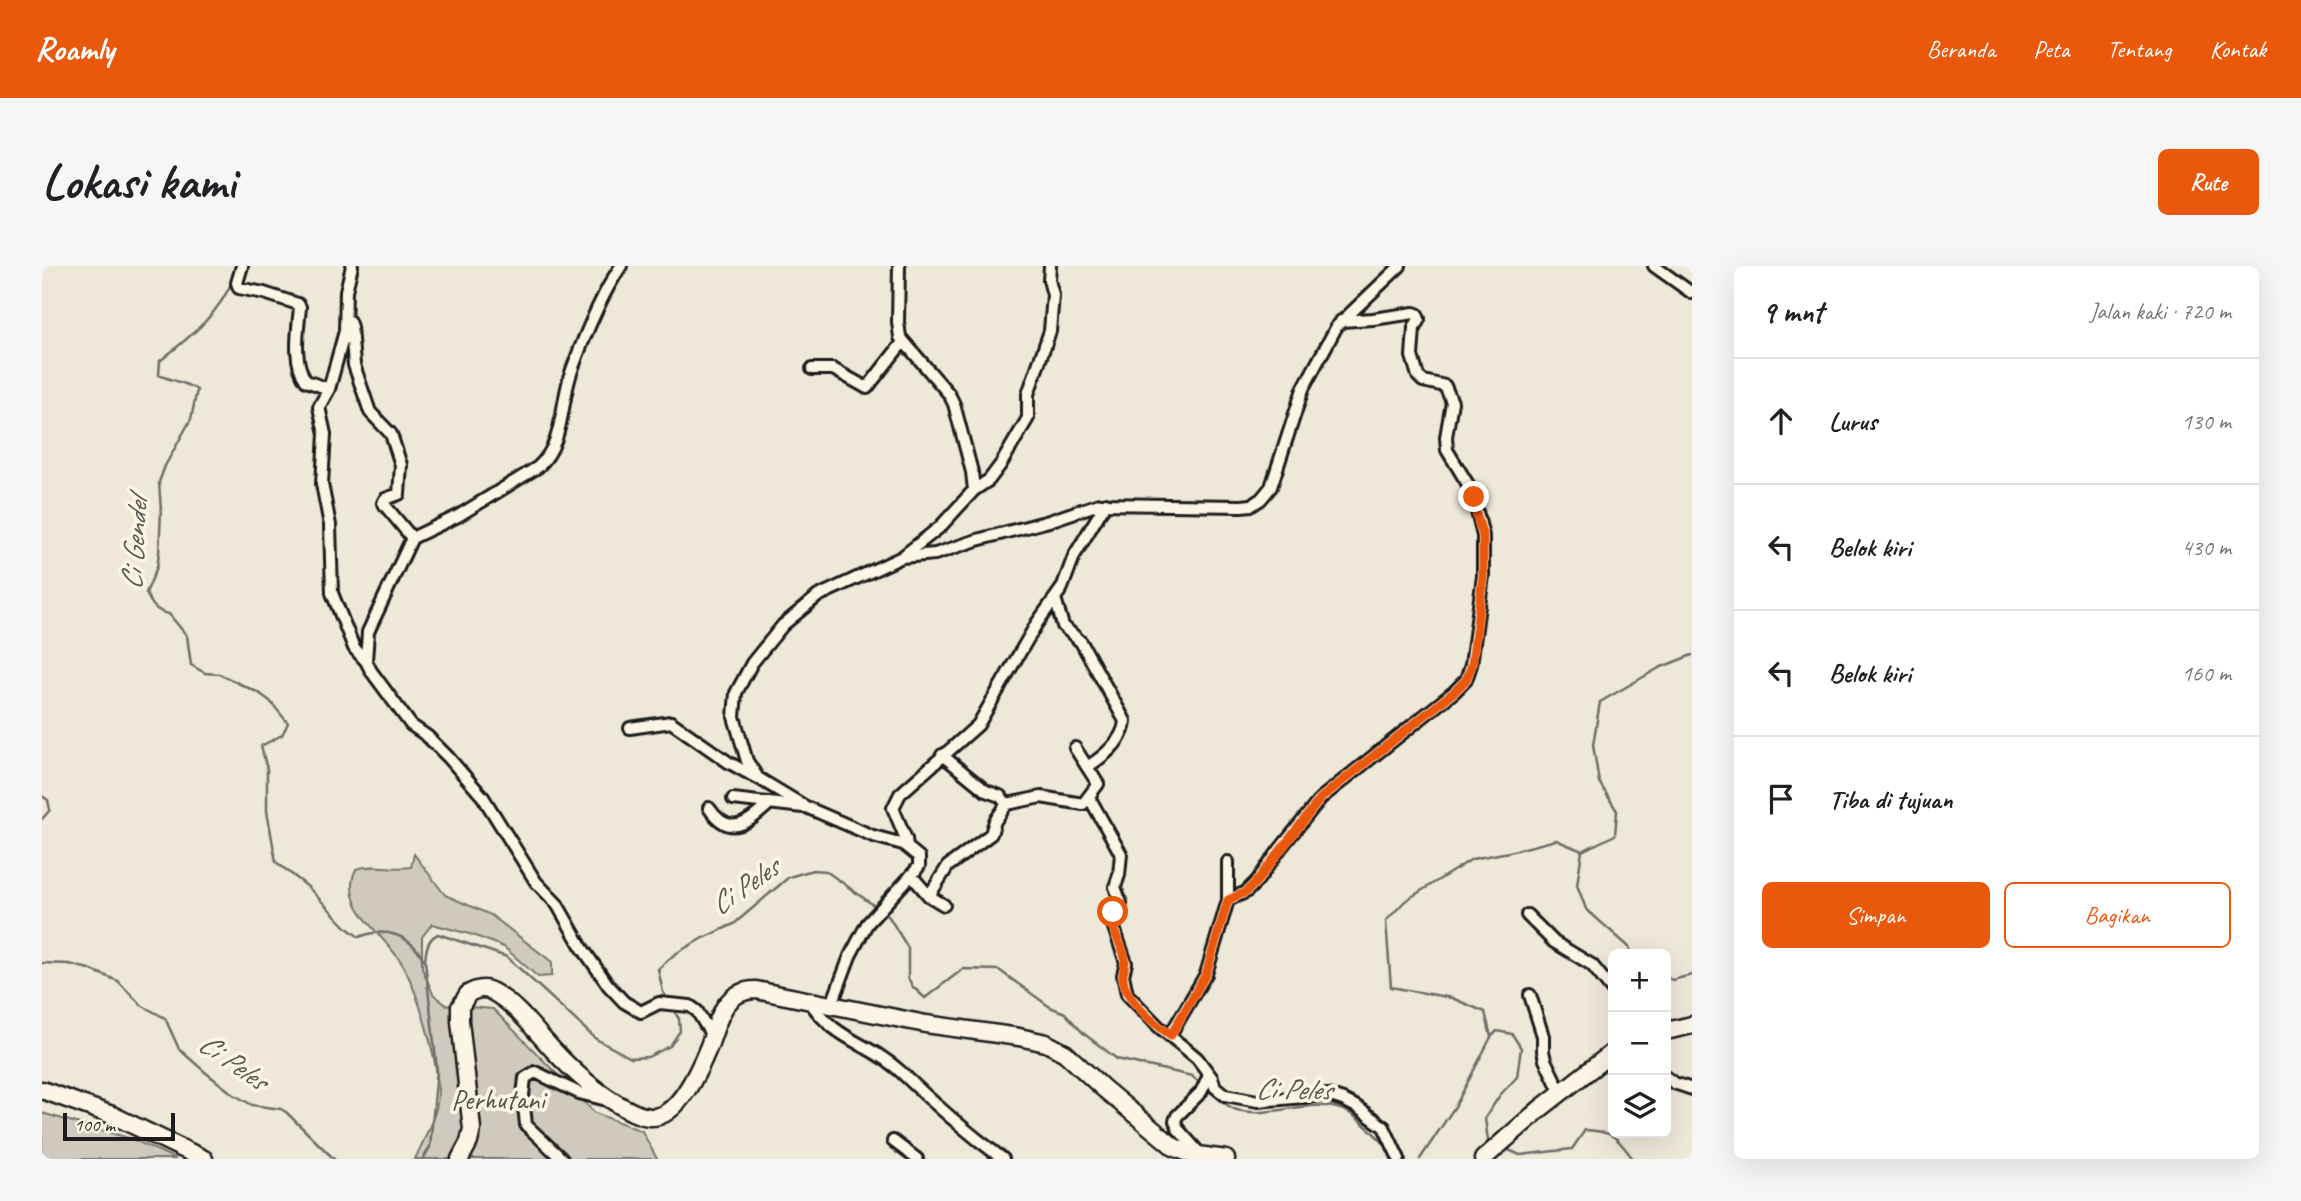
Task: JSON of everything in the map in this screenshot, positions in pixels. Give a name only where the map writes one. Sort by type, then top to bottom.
[{"type":"highway","points":[[460,1159],[470,1142],[472,1129],[459,1013],[465,998],[472,991],[491,990],[524,1018],[560,1058],[594,1088],[611,1100],[652,1117],[666,1112],[683,1095],[705,1056],[725,1006],[741,992],[756,989],[813,1006],[837,1005],[926,1024],[1020,1037],[1046,1044],[1065,1053],[1164,1140],[1182,1151],[1203,1157],[1226,1159]]},
{"type":"highway","points":[[1671,1030],[1692,1025]]},
{"type":"highway","points":[[1493,1150],[1608,1056]]},
{"type":"highway","points":[[42,1090],[112,1115],[204,1159]]},
{"type":"street","points":[[242,266],[237,283],[239,288],[298,304],[299,368],[306,381],[328,389]]},
{"type":"street","points":[[352,266],[346,291],[345,331],[328,389],[319,407],[325,434],[323,484],[330,525],[332,593],[354,648],[411,724],[448,757],[483,797],[536,882],[557,904],[581,946],[614,993],[641,1012],[659,1003],[690,1006],[697,1011],[712,1035]]},
{"type":"street","points":[[366,661],[370,627],[412,538],[458,516],[538,467],[548,458],[564,405],[570,373],[607,286],[621,266]]},
{"type":"street","points":[[899,266],[900,337],[954,404],[972,472],[974,490]]},
{"type":"street","points":[[758,778],[747,761],[733,717],[736,693],[752,663],[783,625],[818,596],[902,557],[940,527],[974,490],[996,471],[1028,418],[1028,394],[1050,331],[1053,295],[1049,280],[1050,266]]},
{"type":"street","points":[[902,557],[935,554],[1106,503],[1252,505],[1268,492],[1278,472],[1303,389],[1336,326],[1400,266]]},
{"type":"street","points":[[1657,267],[1692,293]]},
{"type":"street","points":[[1228,900],[1246,892],[1257,881],[1321,798],[1454,692],[1466,680],[1472,665],[1483,576],[1483,536],[1474,497],[1447,450],[1451,396],[1445,386],[1418,376],[1412,356],[1414,328],[1419,319],[1417,314],[1341,321]]},
{"type":"street","points":[[345,316],[351,327],[355,365],[370,412],[391,434],[401,465],[399,492],[384,499],[383,503],[412,538]]},
{"type":"street","points":[[812,369],[833,369],[867,388],[903,342]]},
{"type":"street","points":[[907,846],[893,808],[900,794],[978,725],[1037,623],[1065,582],[1074,556],[1106,503]]},
{"type":"street","points":[[1055,598],[1063,626],[1081,642],[1125,721],[1124,731],[1117,741],[1087,767]]},
{"type":"street","points":[[630,728],[671,722],[728,762],[806,807],[915,851],[920,861],[919,866],[867,923],[850,956],[837,1005]]},
{"type":"street","points":[[929,896],[948,866],[993,832],[995,821],[1007,804],[1041,797],[1083,804],[1098,784],[1075,748]]},
{"type":"street","points":[[942,755],[986,791],[1000,796],[1007,804]]},
{"type":"street","points":[[1089,797],[1121,856],[1115,887],[1121,903],[1111,919],[1126,963],[1123,975],[1127,994],[1159,1027],[1197,1058],[1206,1082],[1224,1095],[1258,1101],[1327,1095],[1343,1100],[1384,1127],[1399,1159]]},
{"type":"street","points":[[733,799],[806,807]]},
{"type":"street","points":[[709,808],[713,815],[728,824],[742,826],[769,804]]},
{"type":"street","points":[[1171,1035],[1206,974],[1228,900],[1228,862]]},
{"type":"street","points":[[911,875],[929,896],[944,905]]},
{"type":"street","points":[[1527,915],[1554,942],[1592,965],[1608,985]]},
{"type":"street","points":[[1530,996],[1543,1036],[1545,1059],[1561,1093]]},
{"type":"street","points":[[813,1006],[831,1028],[856,1041],[901,1072],[960,1128],[1003,1159]]},
{"type":"street","points":[[562,1159],[526,1125],[523,1096],[525,1078],[535,1072],[579,1093],[611,1100]]},
{"type":"street","points":[[1671,1081],[1692,1089]]},
{"type":"street","points":[[1203,1157],[1178,1129],[1175,1121],[1206,1082]]},
{"type":"street","points":[[893,1141],[917,1159]]},
{"type":"green space","name":"Perhutani","points":[[414,854],[445,895],[491,915],[552,962],[552,976],[538,977],[504,947],[432,924],[422,937],[422,968],[433,994],[446,1005],[493,1009],[595,1113],[642,1131],[657,1159],[415,1159],[437,1104],[438,1090],[433,1055],[423,1016],[405,969],[359,910],[353,897],[352,883],[356,869],[411,867]]},
{"type":"green space","points":[[42,1113],[132,1139],[176,1159],[42,1159]]},
{"type":"waterway","name":"Ci Gendel","points":[[233,279],[220,304],[192,334],[160,361],[159,375],[197,390],[191,419],[159,482],[159,554],[157,567],[146,593],[154,607],[169,614],[187,636],[191,665],[205,673],[219,674],[259,693],[270,701],[288,723],[282,735],[261,746],[267,769],[267,811],[276,862],[308,887],[359,937],[378,933],[396,935],[411,944],[424,960]]},
{"type":"waterway","points":[[1582,851],[1615,835],[1617,811],[1599,782],[1593,745],[1600,702],[1659,668],[1692,655]]},
{"type":"waterway","name":"Ci Peles","points":[[42,796],[48,800],[50,810],[42,819]]},
{"type":"waterway","name":"Ci Peles","points":[[1420,1159],[1456,1105],[1491,1037],[1485,1012],[1452,998],[1391,987],[1386,921],[1405,901],[1472,859],[1556,840],[1582,851],[1577,885],[1586,909],[1630,949]]},
{"type":"waterway","name":"Ci Peles","points":[[668,1000],[663,992],[658,969],[675,954],[734,924],[789,877],[813,870],[826,871],[876,907]]},
{"type":"waterway","name":"Ci Peles","points":[[881,911],[889,917],[908,948],[908,978],[925,998],[963,969],[999,970],[1050,1007],[1065,1013],[1083,1033],[1117,1059],[1192,1076],[1201,1084]]},
{"type":"waterway","name":"Ci Peles","points":[[423,1159],[430,1147],[437,1070],[425,961],[428,945],[434,936],[438,934],[507,957],[596,1039],[631,1058],[648,1057],[670,1046],[680,1031],[679,1019],[673,1009]]},
{"type":"waterway","name":"Ci Peles","points":[[42,963],[69,964],[118,981],[141,1005],[165,1018],[179,1049],[205,1072],[252,1105],[286,1112],[334,1159]]},
{"type":"waterway","name":"Ci Peles","points":[[1671,980],[1692,975]]},
{"type":"waterway","points":[[1491,1037],[1497,1031],[1512,1034],[1521,1048],[1517,1077],[1500,1095],[1485,1118],[1488,1141],[1491,1142]]},
{"type":"waterway","name":"Ci Peles","points":[[1206,1088],[1237,1110],[1264,1112],[1319,1106],[1346,1111],[1388,1147]]},
{"type":"waterway","points":[[1504,1148],[1520,1155],[1572,1149],[1585,1130],[1614,1137],[1633,1159]]},
{"type":"route","points":[[1113,912],[1113,930],[1126,963],[1123,975],[1127,994],[1159,1027],[1171,1035],[1206,974],[1228,900],[1246,892],[1257,881],[1321,798],[1466,680],[1472,665],[1483,576],[1483,536],[1474,497]]}]
